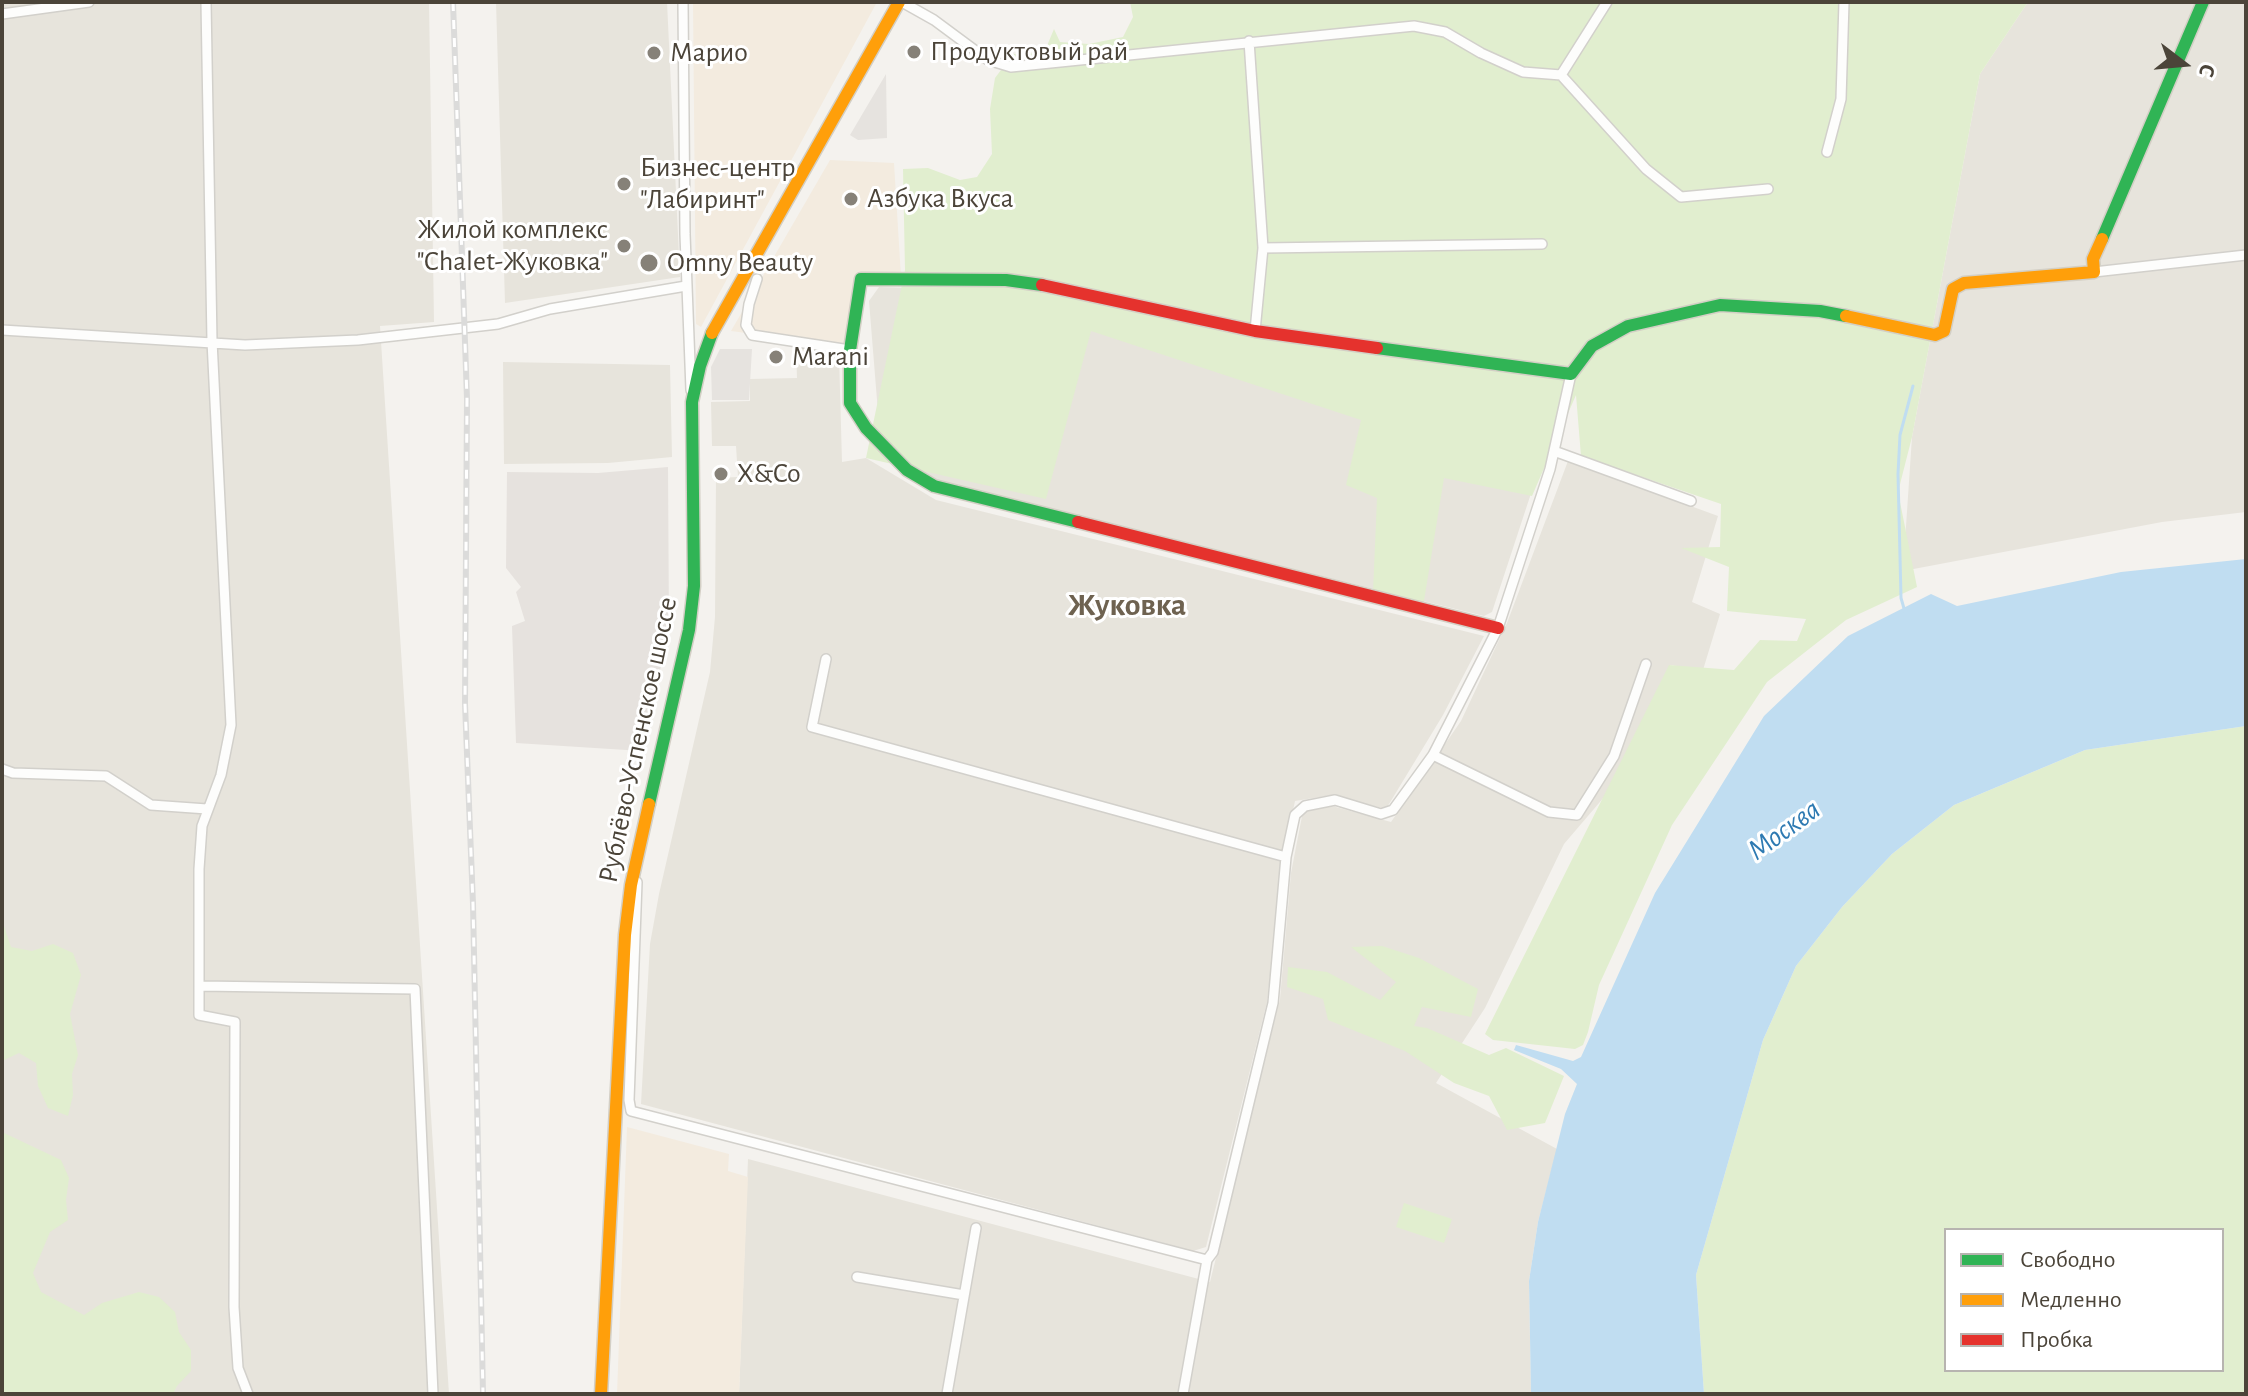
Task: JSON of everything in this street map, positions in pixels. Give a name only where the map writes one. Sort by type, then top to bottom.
[{"type":"street","points":[[2,14],[89,2]]},
{"type":"street","points":[[206,2],[212,341],[231,725],[221,775],[202,826],[199,1015],[235,1022],[234,1307],[238,1368],[248,1394]]},
{"type":"street","points":[[683,2],[686,286],[692,402]]},
{"type":"street","points":[[900,2],[934,20],[988,60],[1011,67],[1414,26],[1445,32],[1523,72],[1561,75],[1646,169],[1681,197],[1768,189]]},
{"type":"street","name":"Рублёво-Успенское шоссе","points":[[601,1394],[624,947],[631,885],[689,630],[695,545],[692,402],[705,349],[737,286],[900,2]]},
{"type":"street","points":[[1561,75],[1607,2]]},
{"type":"street","points":[[1827,152],[1841,99],[1844,2]]},
{"type":"street","points":[[2094,272],[2093,259],[2203,2]]},
{"type":"street","points":[[1249,41],[1263,248],[1255,331]]},
{"type":"street","points":[[1263,248],[1542,244]]},
{"type":"street","points":[[1183,1394],[1207,1260],[1213,1252],[1273,1003],[1286,857],[1295,815],[1305,806],[1335,800],[1381,814],[1393,810],[1433,755],[1498,628],[1554,451],[1571,374],[1592,346],[1628,326],[1720,305],[1820,311],[1935,335],[1944,331],[1953,289],[1964,283],[2246,255]]},
{"type":"street","points":[[737,286],[757,279],[746,325],[752,335],[850,350]]},
{"type":"street","points":[[1498,628],[934,486],[907,470],[866,428],[850,403],[850,350],[861,279],[1006,280],[1060,287],[1255,331],[1571,374]]},
{"type":"street","points":[[2,330],[245,345],[358,340],[498,324],[550,309],[686,286]]},
{"type":"street","points":[[1554,451],[1691,501]]},
{"type":"street","points":[[826,659],[812,727],[1286,857]]},
{"type":"street","points":[[1433,755],[1549,812],[1577,815],[1614,756],[1646,664]]},
{"type":"street","points":[[2,769],[13,773],[106,776],[151,805],[207,809]]},
{"type":"street","points":[[638,854],[631,1111],[1207,1260]]},
{"type":"street","points":[[199,986],[415,989],[433,1394]]},
{"type":"street","points":[[947,1394],[976,1228]]},
{"type":"street","points":[[857,1277],[964,1295]]},
{"type":"shaded area","points":[[2,2],[429,2],[434,322],[380,326],[449,1394],[2,1394]]},
{"type":"shaded area","points":[[496,2],[667,2],[680,277],[505,303]]},
{"type":"shaded area","points":[[693,2],[877,2],[701,327],[696,324]]},
{"type":"shaded area","points":[[2028,2],[2246,2],[2246,512],[2162,522],[1903,571],[1912,437],[1980,74]]},
{"type":"shaded area","points":[[886,74],[887,138],[858,140],[850,135]]},
{"type":"shaded area","points":[[830,160],[894,163],[901,277],[855,275],[844,346],[731,331]]},
{"type":"shaded area","points":[[879,287],[1015,291],[1564,393],[1492,612],[1484,616],[935,481],[880,437],[869,301]]},
{"type":"shaded area","points":[[796,347],[835,351],[839,355],[842,462],[866,458],[936,500],[1484,636],[1443,715],[1386,809],[1332,795],[1295,801],[1283,858],[1267,1002],[1206,1247],[1193,1251],[641,1104],[650,944],[710,672],[715,617],[716,478],[738,477],[736,446],[712,446],[711,402],[750,401],[750,379],[797,378]]},
{"type":"shaded area","points":[[720,349],[752,349],[749,400],[712,400],[711,367]]},
{"type":"shaded area","points":[[503,362],[670,365],[672,457],[608,463],[504,464]]},
{"type":"shaded area","points":[[1568,461],[1718,516],[1692,602],[1720,614],[1703,670],[1670,665],[1611,789],[1564,844],[1485,1008],[1436,1083],[1557,1149],[1538,1222],[1529,1281],[1531,1394],[739,1394],[748,1159],[1210,1282],[1280,999],[1291,873],[1303,811],[1332,806],[1391,822],[1461,721],[1507,623]]},
{"type":"shaded area","points":[[668,467],[669,630],[642,751],[516,743],[512,626],[525,621],[516,592],[521,587],[506,568],[507,472],[598,473]]},
{"type":"shaded area","points":[[627,1127],[729,1154],[728,1171],[748,1177],[739,1394],[617,1394]]},
{"type":"green space","points":[[1130,2],[2028,2],[1980,74],[1912,437],[1898,492],[1917,587],[1846,620],[1767,682],[1672,825],[1599,985],[1583,1045],[1575,1049],[1493,1040],[1485,1034],[1669,665],[1734,670],[1760,640],[1797,641],[1806,619],[1727,611],[1729,567],[1681,548],[1720,547],[1721,504],[1581,456],[1576,395],[1532,496],[1444,478],[1423,607],[1373,592],[1377,498],[1346,485],[1361,420],[1091,331],[1046,499],[866,458],[905,270],[903,169],[928,168],[960,180],[977,177],[992,154],[990,109],[995,78],[1013,54],[1044,53],[1054,29],[1060,42],[1089,44],[1123,37],[1133,17]]},
{"type":"green space","points":[[2246,726],[2246,1394],[1704,1394],[1696,1275],[1763,1040],[1796,966],[1842,907],[1892,854],[1954,805],[2085,750]]},
{"type":"green space","points":[[2,920],[11,947],[32,951],[53,944],[73,953],[81,975],[70,1014],[78,1055],[72,1074],[73,1095],[68,1116],[48,1108],[38,1086],[36,1063],[19,1053],[2,1061]]},
{"type":"green space","points":[[1382,946],[1419,958],[1478,989],[1471,1017],[1422,1007],[1414,1026],[1427,1028],[1489,1055],[1506,1048],[1564,1076],[1545,1123],[1507,1130],[1489,1096],[1454,1083],[1405,1051],[1328,1020],[1323,999],[1287,987],[1288,967],[1327,972],[1380,1000],[1396,982],[1351,947]]},
{"type":"green space","points":[[2,1132],[61,1160],[69,1178],[66,1200],[68,1220],[50,1232],[33,1273],[41,1292],[84,1315],[102,1303],[139,1292],[159,1297],[175,1312],[179,1332],[191,1350],[191,1371],[173,1394],[2,1394]]},
{"type":"green space","points":[[1404,1203],[1452,1219],[1444,1243],[1396,1227]]},
{"type":"water","name":"Москва","points":[[2246,559],[2246,726],[2085,750],[1954,805],[1892,854],[1842,907],[1796,966],[1763,1040],[1696,1275],[1704,1394],[1531,1394],[1529,1281],[1538,1222],[1565,1114],[1577,1084],[1561,1069],[1514,1050],[1516,1045],[1573,1061],[1581,1057],[1655,893],[1764,716],[1848,636],[1931,594],[1957,606],[2121,572]]},
{"type":"waterway","points":[[1905,612],[1901,598],[1898,474],[1900,435],[1913,386]]},
{"type":"railway","points":[[453,2],[467,399],[465,704],[473,904],[483,1394]]},
{"type":"traffic: fast","points":[[2102,239],[2203,2]]},
{"type":"traffic: fast","points":[[1042,285],[1006,280],[861,279],[850,350],[850,403],[866,428],[907,470],[934,486],[1078,522]]},
{"type":"traffic: fast","points":[[1377,348],[1571,374],[1592,346],[1628,326],[1720,305],[1820,311],[1846,316]]},
{"type":"traffic: fast","points":[[649,804],[689,630],[694,586],[692,402],[712,333]]},
{"type":"traffic: slow","points":[[712,333],[899,2]]},
{"type":"traffic: slow","points":[[1846,316],[1935,335],[1944,331],[1953,289],[1964,283],[2094,272],[2093,259],[2102,239]]},
{"type":"traffic: slow","points":[[601,1394],[625,935],[631,885],[649,804]]},
{"type":"traffic: jam","points":[[1042,285],[1255,331],[1377,348]]},
{"type":"traffic: jam","points":[[1078,522],[1498,628]]},
{"type":"place","name":"Продуктовый рай","points":[[914,52]]},
{"type":"place","name":"Марио","points":[[654,53]]},
{"type":"place","name":"Бизнес-центр \"Лабиринт\"","points":[[624,184]]},
{"type":"place","name":"Азбука Вкуса","points":[[851,199]]},
{"type":"place","name":"Жилой комплекс \"Chalet-Жуковка\"","points":[[624,246]]},
{"type":"place","name":"Omny Beauty","points":[[649,263]]},
{"type":"place","name":"Marani","points":[[776,357]]},
{"type":"place","name":"X&Co","points":[[721,474]]},
{"type":"district","name":"Жуковка","points":[[1127,605]]}]
